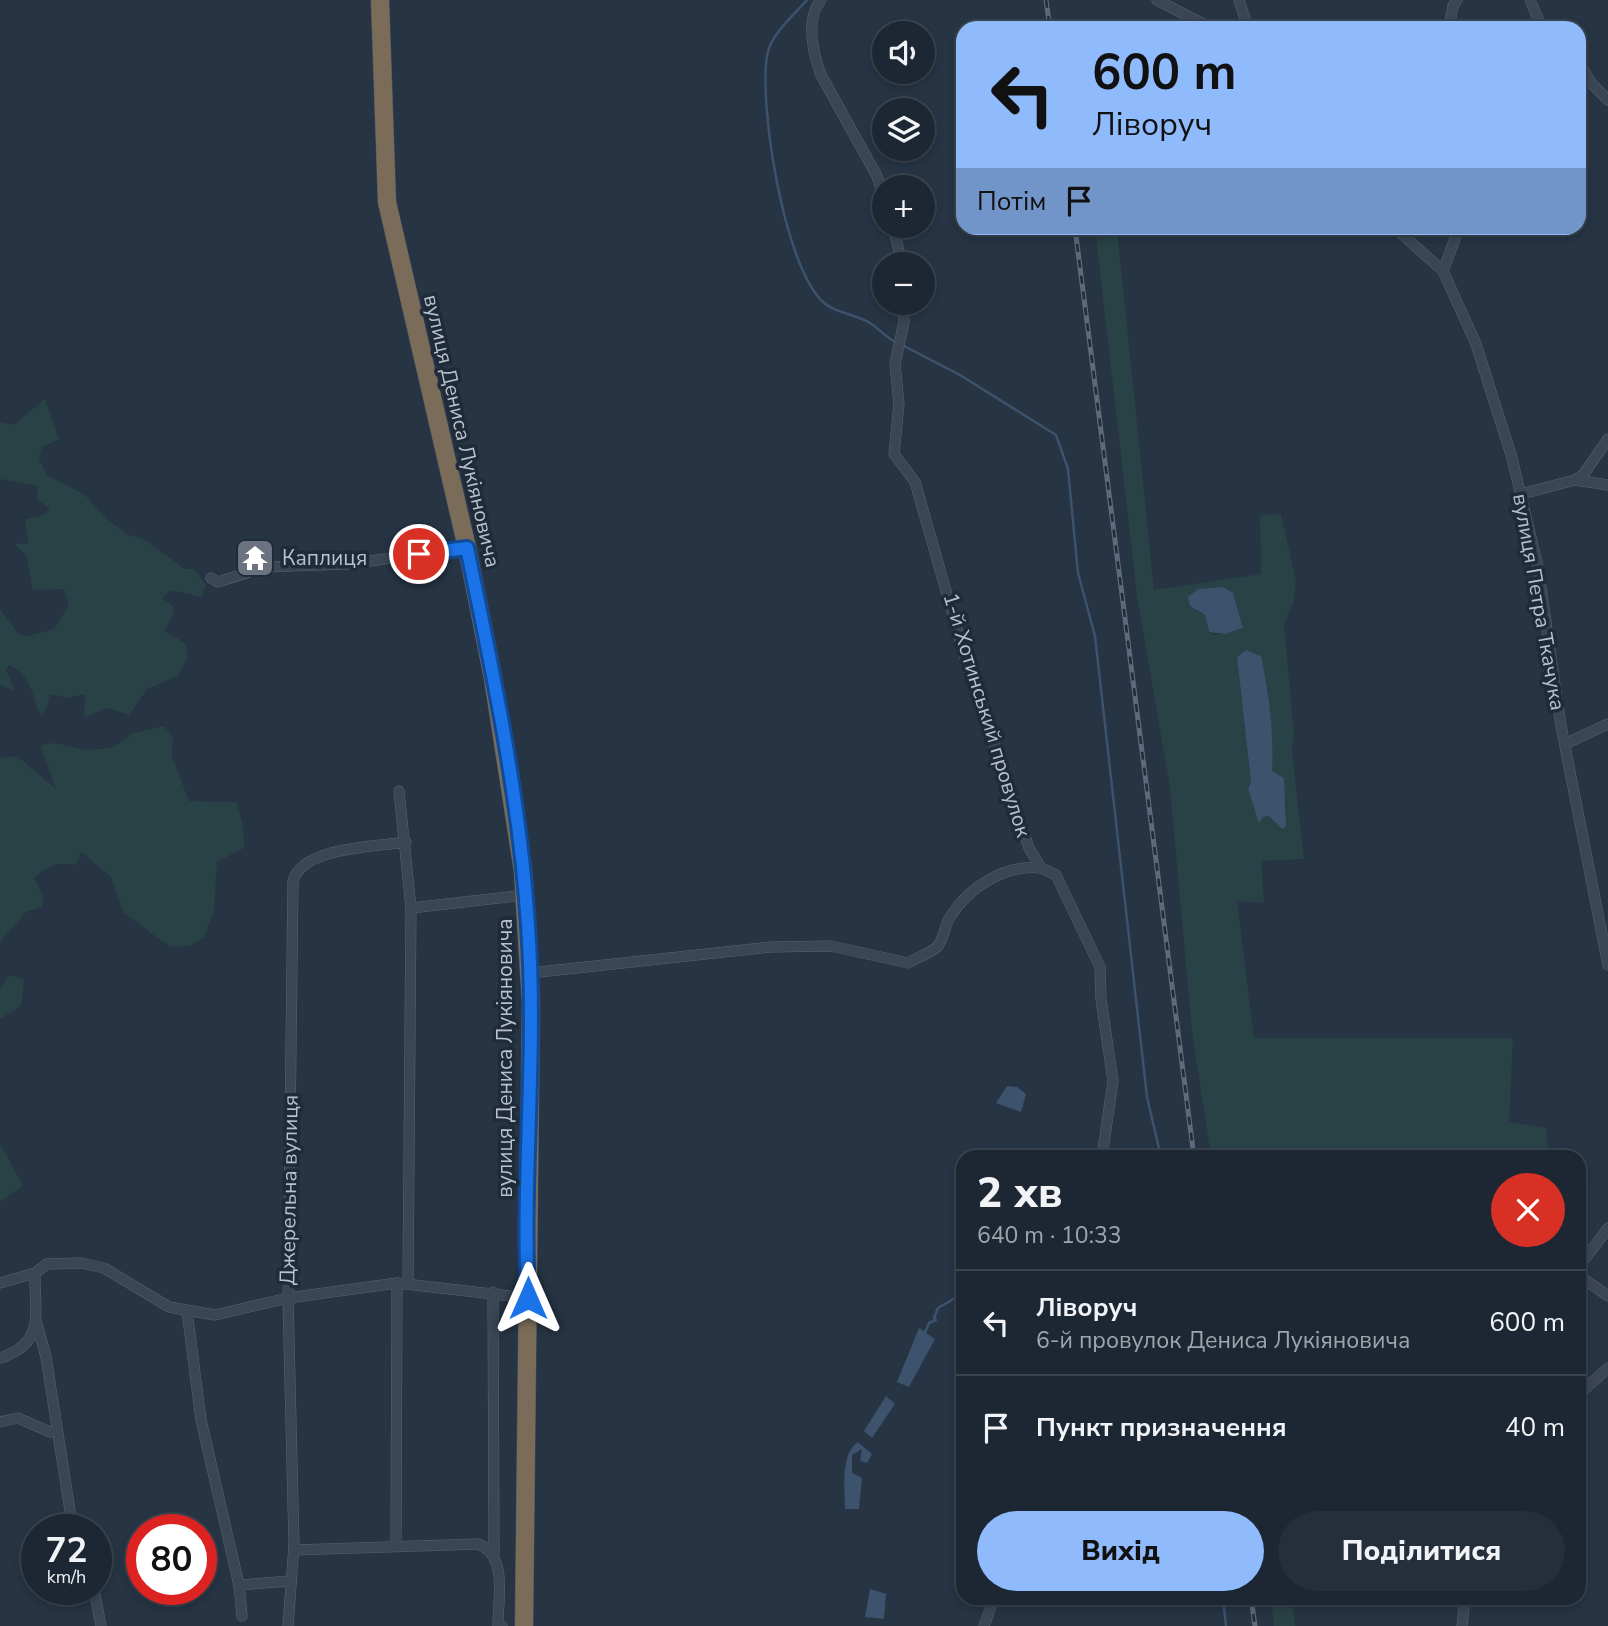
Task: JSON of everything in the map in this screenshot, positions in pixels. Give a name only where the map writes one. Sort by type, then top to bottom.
[{"type":"highway","name":"вулиця Дениса Лукіяновича","points":[[380,0],[387,202],[467,548],[514,795],[525,895],[530,973],[524,1626]]},
{"type":"street","points":[[821,0],[815,8],[812,31],[815,59],[821,75],[876,175]]},
{"type":"street","points":[[1157,0],[1197,21]]},
{"type":"street","points":[[1239,0],[1246,21]]},
{"type":"street","points":[[1450,21],[1452,6],[1457,0]]},
{"type":"street","points":[[1530,0],[1539,21]]},
{"type":"street","points":[[1586,74],[1608,100]]},
{"type":"street","name":"вулиця Петра Ткачука","points":[[1403,235],[1443,271],[1476,344],[1521,494],[1538,567],[1565,744],[1608,965]]},
{"type":"street","points":[[1443,271],[1456,235]]},
{"type":"street","name":"1-й Хотинський провулок","points":[[904,315],[895,364],[899,404],[894,454],[915,482],[966,661],[1030,848],[1041,868],[1056,875],[1100,967],[1101,999],[1113,1081],[1103,1150]]},
{"type":"street","points":[[1521,494],[1575,480],[1583,475],[1608,439]]},
{"type":"street","points":[[1575,480],[1608,485]]},
{"type":"street","points":[[211,578],[218,582],[265,567],[346,564],[467,548]]},
{"type":"street","points":[[1565,744],[1608,724]]},
{"type":"street","points":[[396,1546],[411,908],[399,791]]},
{"type":"street","name":"Джерельна вулиця","points":[[288,1626],[293,1550],[288,1298],[293,881],[296,870],[313,858],[405,842]]},
{"type":"street","points":[[530,973],[771,947],[831,946],[908,963],[938,946],[950,916],[980,885],[1010,870],[1041,868]]},
{"type":"street","points":[[411,908],[525,895]]},
{"type":"street","points":[[1586,1257],[1608,1228]]},
{"type":"street","points":[[0,1283],[35,1273],[47,1264],[60,1262],[104,1268],[169,1307],[215,1315],[288,1298],[402,1283],[528,1298]]},
{"type":"street","points":[[35,1273],[37,1324],[46,1357],[73,1514]]},
{"type":"street","points":[[1586,1281],[1608,1296]]},
{"type":"street","points":[[493,1292],[494,1554],[498,1564],[498,1625],[502,1626]]},
{"type":"street","points":[[187,1311],[201,1420],[239,1585],[242,1616]]},
{"type":"street","points":[[0,1358],[10,1355],[32,1339],[37,1324]]},
{"type":"street","points":[[1586,1388],[1608,1368]]},
{"type":"street","points":[[0,1422],[18,1418],[50,1432],[57,1430]]},
{"type":"street","points":[[293,1550],[478,1544],[494,1554]]},
{"type":"street","points":[[239,1585],[291,1581]]},
{"type":"street","points":[[97,1605],[101,1626]]},
{"type":"street","points":[[984,1626],[992,1605]]},
{"type":"street","points":[[1462,1626],[1464,1605]]},
{"type":"green space","points":[[1096,235],[1118,235],[1154,590],[1261,574],[1260,515],[1281,514],[1296,581],[1293,604],[1284,624],[1294,734],[1292,751],[1304,859],[1261,861],[1264,903],[1237,901],[1254,1038],[1513,1038],[1509,1122],[1546,1128],[1548,1150],[1210,1150],[1192,1032],[1170,788],[1137,596]],"holes":[[[1233,593],[1243,628],[1216,635],[1209,632],[1205,615],[1195,610]],[[1246,650],[1260,656],[1270,713],[1272,771],[1287,805],[1283,828],[1269,816],[1263,817],[1260,822],[1248,789],[1251,782],[1237,657]]]},
{"type":"green space","points":[[45,399],[59,440],[42,447],[39,459],[47,475],[85,495],[107,519],[129,535],[145,540],[185,569],[194,569],[206,585],[202,597],[171,590],[162,598],[174,607],[172,618],[164,630],[186,644],[188,656],[178,676],[147,689],[129,715],[108,708],[84,717],[85,694],[68,698],[50,694],[47,708],[40,715],[26,680],[9,665],[6,670],[15,691],[0,685],[0,609],[18,634],[27,636],[54,629],[69,605],[64,589],[33,590],[26,555],[13,543],[28,544],[25,519],[41,516],[50,509],[37,499],[38,486],[0,479],[0,422],[13,425]]},
{"type":"green space","points":[[164,726],[173,737],[172,756],[189,801],[236,802],[243,825],[244,848],[217,862],[214,910],[204,938],[189,946],[171,947],[155,936],[123,912],[111,877],[81,852],[76,865],[53,866],[34,878],[44,897],[42,907],[26,912],[0,942],[0,758],[17,756],[56,789],[40,745],[55,743],[85,750],[112,748],[133,733]]},
{"type":"green space","points":[[9,975],[24,979],[21,1006],[0,1019],[0,989]]},
{"type":"green space","points":[[0,1143],[23,1186],[0,1202]]},
{"type":"green space","points":[[1272,1605],[1293,1605],[1295,1626],[1274,1626]]},
{"type":"water","points":[[1223,587],[1233,593],[1243,628],[1225,634],[1209,632],[1205,615],[1190,606],[1188,597],[1198,589]]},
{"type":"water","points":[[1246,650],[1261,656],[1264,670],[1272,728],[1272,771],[1284,778],[1286,826],[1282,829],[1269,816],[1263,817],[1259,823],[1248,789],[1251,782],[1237,657]]},
{"type":"water","points":[[1007,1086],[1017,1087],[1026,1094],[1021,1112],[996,1103]]},
{"type":"water","points":[[919,1328],[935,1339],[909,1387],[897,1382]]},
{"type":"water","points":[[886,1396],[895,1404],[872,1438],[864,1431]]},
{"type":"water","points":[[858,1442],[872,1454],[867,1463],[860,1461],[862,1449],[852,1455],[852,1473],[862,1478],[859,1509],[845,1509],[846,1463],[852,1447]]},
{"type":"water","points":[[870,1589],[886,1594],[884,1619],[865,1617]]},
{"type":"waterway","points":[[807,0],[777,33],[767,56],[767,111],[771,146],[786,221],[808,282],[822,301],[832,308],[870,323],[895,342]]},
{"type":"waterway","points":[[902,345],[960,375],[1056,435],[1068,469],[1078,573],[1095,636],[1147,1097],[1159,1150]]},
{"type":"waterway","points":[[924,1335],[929,1323],[936,1320],[934,1318],[938,1308],[956,1298]]},
{"type":"waterway","points":[[1224,1605],[1226,1626]]},
{"type":"railway","points":[[1046,0],[1049,21]]},
{"type":"railway","points":[[1076,235],[1193,1150]]},
{"type":"railway","points":[[1252,1605],[1255,1626]]},
{"type":"place","name":"Каплиця","points":[[255,558]]},
{"type":"route","points":[[419,554],[467,548],[514,795],[528,926],[531,1003],[528,1298]]}]
